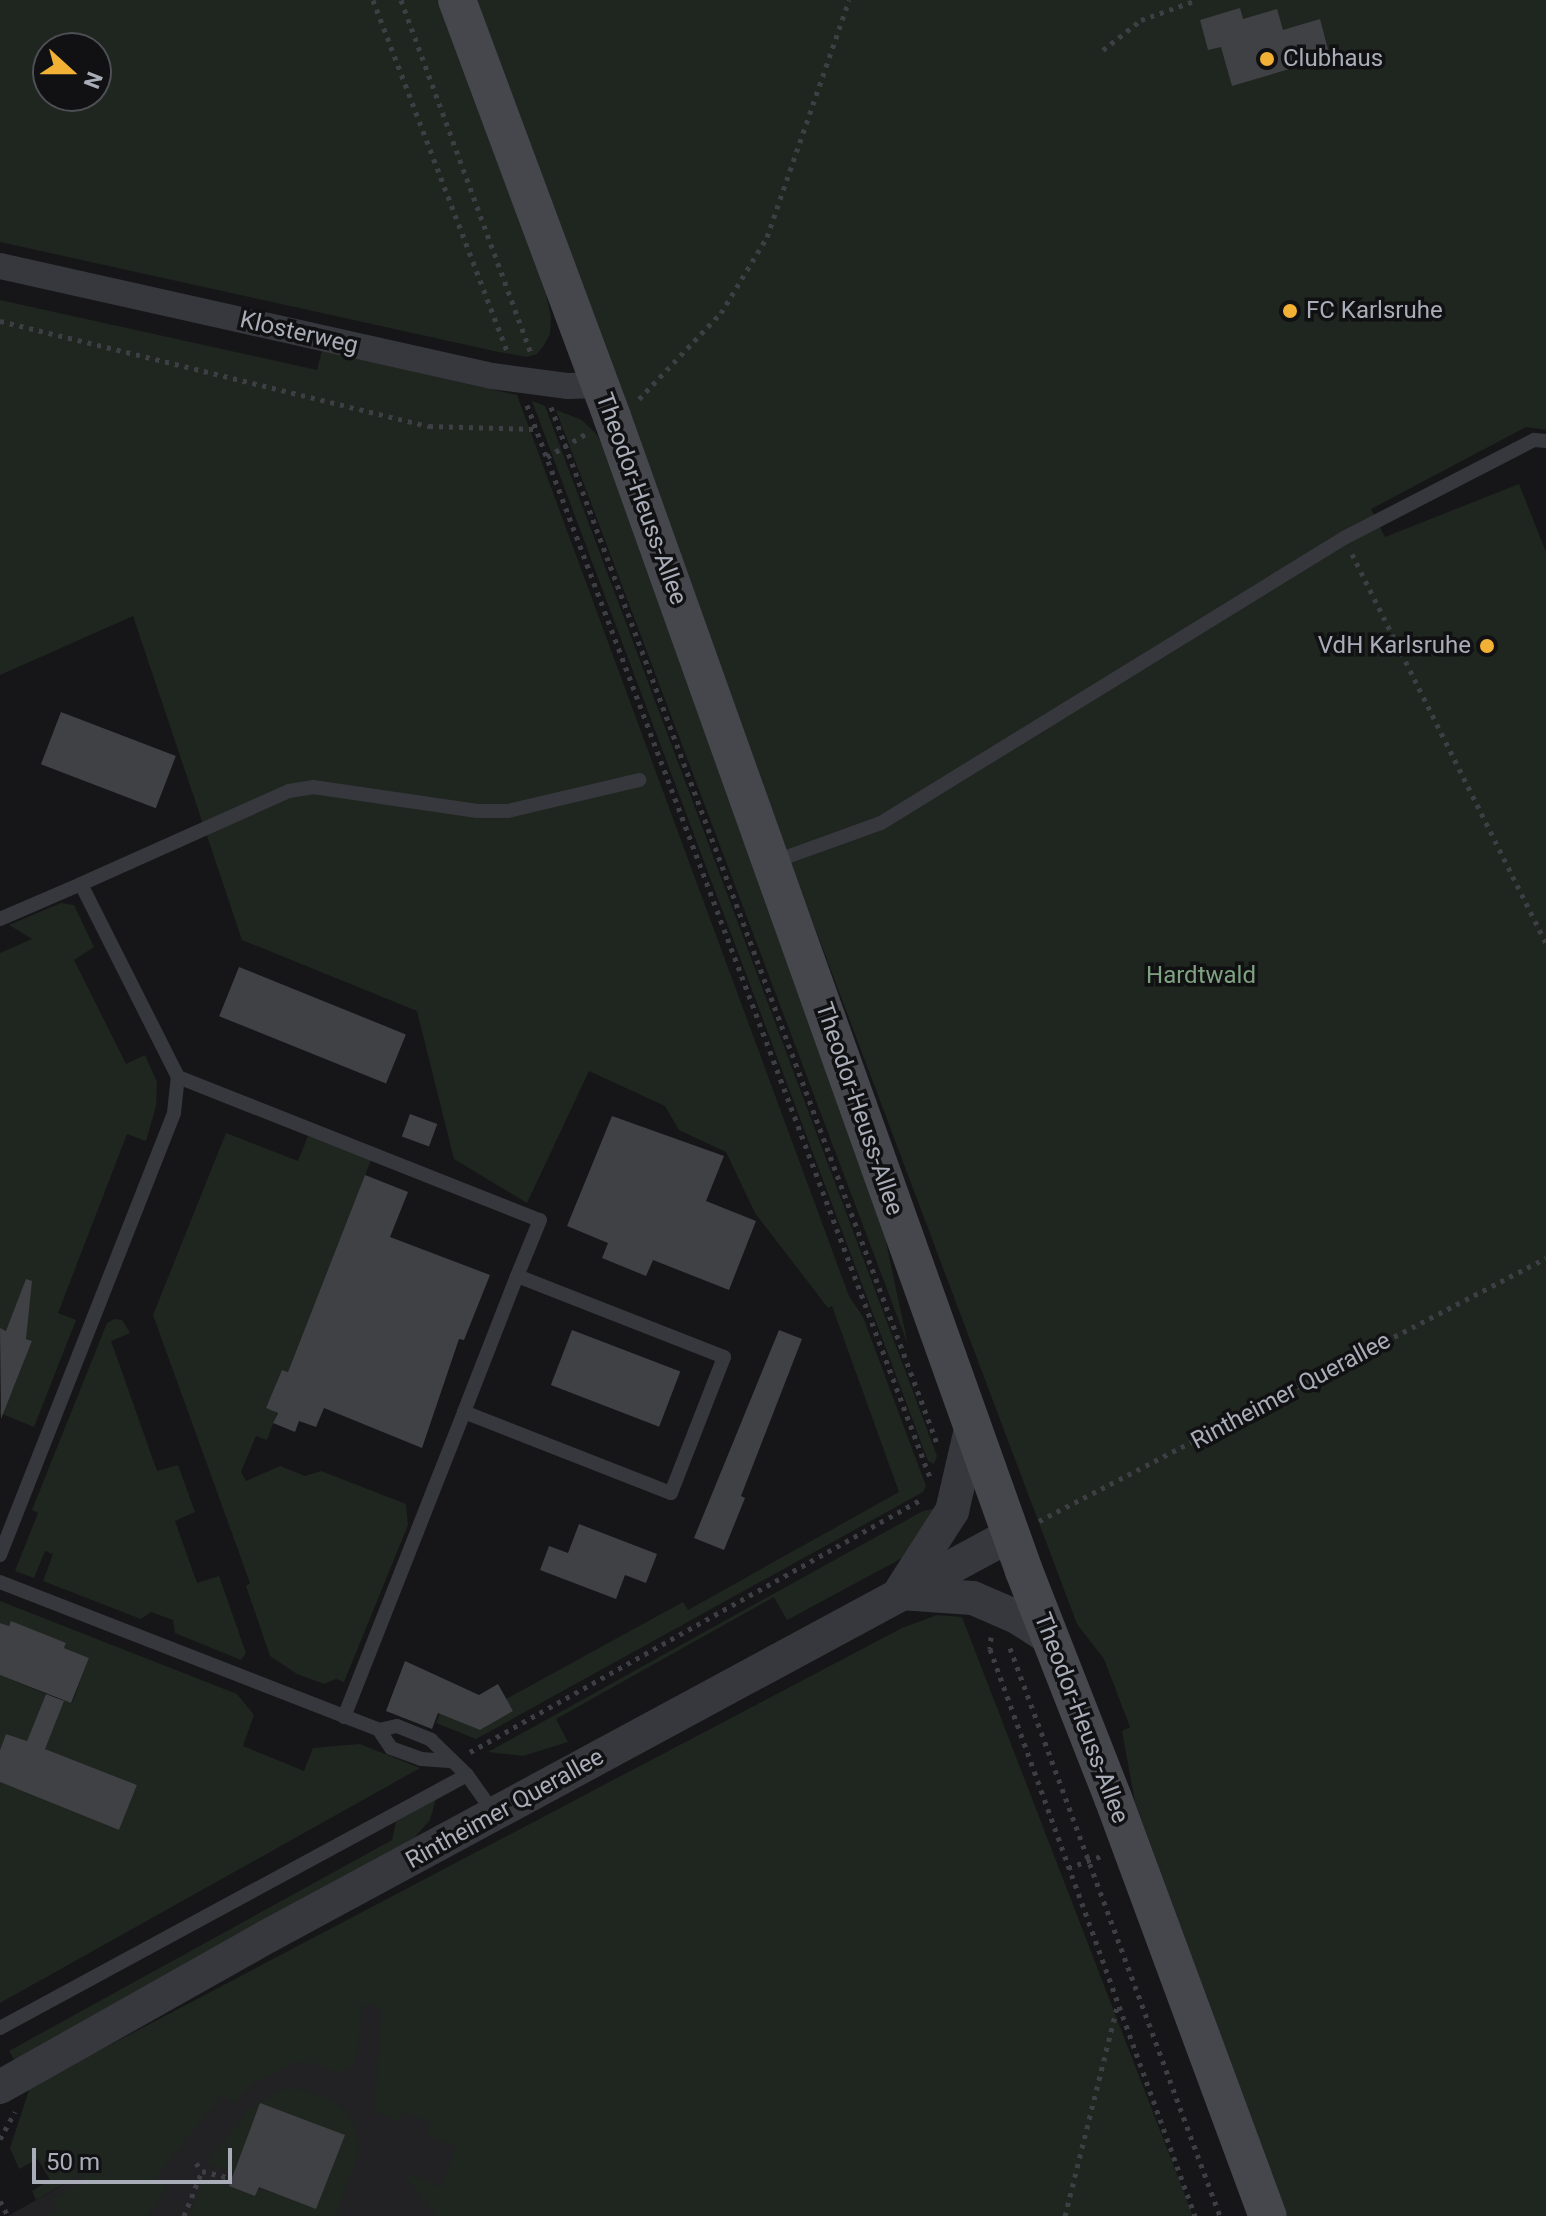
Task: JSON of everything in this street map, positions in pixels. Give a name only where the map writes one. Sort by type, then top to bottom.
[{"type":"main road","name":"Theodor-Heuss-Allee","points":[[457,0],[606,401],[924,1296],[973,1421],[1024,1528],[1051,1639],[1268,2216]]},
{"type":"street","name":"Klosterweg","points":[[0,266],[530,381],[606,401]]},
{"type":"street","points":[[973,1421],[952,1511],[900,1593],[965,1597],[991,1605],[1051,1639]]},
{"type":"street","name":"Rintheimer Querallee","points":[[0,2087],[268,1936],[496,1816],[1024,1528]]},
{"type":"lane","points":[[772,862],[881,823],[1344,538],[1534,440],[1546,441]]},
{"type":"lane","points":[[0,919],[267,798],[289,791],[313,787],[477,811],[508,811],[639,780]]},
{"type":"lane","points":[[0,1555],[174,1113],[178,1077],[81,884]]},
{"type":"lane","points":[[178,1077],[540,1220],[344,1717]]},
{"type":"lane","points":[[464,1412],[671,1493],[719,1371],[724,1357],[517,1276]]},
{"type":"lane","points":[[0,1582],[379,1730],[397,1726],[431,1740],[467,1775],[496,1816]]},
{"type":"lane","points":[[379,1730],[391,1748],[421,1759],[453,1761]]},
{"type":"lane","points":[[0,2028],[467,1775]]},
{"type":"path","points":[[373,0],[530,381],[566,448],[942,1455]]},
{"type":"path","points":[[401,0],[530,381],[536,429],[917,1448],[937,1491]]},
{"type":"path","points":[[547,457],[566,448],[606,401],[627,409],[657,383],[721,313],[767,237],[849,0]]},
{"type":"path","points":[[1103,50],[1141,20],[1187,1],[1197,0]]},
{"type":"path","points":[[0,321],[429,426],[536,429]]},
{"type":"path","points":[[1344,538],[1546,943]]},
{"type":"path","name":"Rintheimer Querallee","points":[[1024,1528],[1546,1258]]},
{"type":"path","points":[[991,1605],[1220,2216]]},
{"type":"path","points":[[996,1664],[1195,2216]]},
{"type":"path","points":[[1068,1868],[1101,1856]]},
{"type":"path","points":[[1065,2216],[1118,2006]]},
{"type":"path","points":[[196,2163],[202,2171],[238,2180]]},
{"type":"path","points":[[184,2216],[202,2171]]},
{"type":"path","points":[[0,2201],[8,2216]]},
{"type":"shaded area","points":[[380,1971],[514,2216],[8,2216],[63,2185],[46,2153]]},
{"type":"green space","points":[[0,0],[438,0],[545,289],[551,317],[550,334],[537,354],[527,357],[0,242]]},
{"type":"green space","name":"Hardtwald","points":[[471,0],[1546,0],[1546,430],[1526,427],[1371,509],[1385,537],[1519,484],[1546,552],[1546,2216],[1287,2216],[1135,1802],[1122,1731],[1130,1727],[1104,1659],[1077,1624],[637,455]]},
{"type":"green space","points":[[0,300],[317,370],[322,351],[517,395],[849,1296],[863,1317],[926,1486],[923,1492],[476,1739],[436,1723],[440,1713],[480,1730],[513,1711],[506,1699],[683,1602],[688,1610],[899,1492],[832,1306],[828,1308],[755,1213],[726,1152],[679,1130],[665,1106],[589,1071],[527,1203],[454,1159],[417,1011],[242,940],[133,616],[0,675]]},
{"type":"green space","points":[[532,401],[545,406],[937,1456],[934,1464],[928,1461]]},
{"type":"green space","points":[[556,410],[582,420],[597,435],[605,450],[879,1209],[908,1345]]},
{"type":"green space","points":[[61,903],[74,905],[94,947],[74,960],[126,1064],[145,1055],[157,1082],[156,1106],[146,1141],[127,1134],[58,1313],[76,1320],[34,1427],[0,1413],[4,1389],[12,1392],[32,1341],[25,1338],[28,1312],[18,1307],[6,1331],[0,1328],[0,953],[32,939],[9,925]]},
{"type":"green space","points":[[226,1133],[298,1161],[308,1136],[371,1160],[288,1372],[282,1370],[267,1407],[277,1413],[267,1440],[256,1436],[241,1472],[246,1481],[280,1466],[305,1476],[321,1471],[406,1504],[408,1525],[344,1682],[336,1679],[324,1684],[297,1674],[270,1656],[246,1586],[250,1583],[153,1315]]},
{"type":"green space","points":[[114,1319],[122,1320],[130,1333],[111,1341],[157,1471],[178,1465],[195,1512],[175,1521],[197,1583],[219,1576],[246,1653],[241,1660],[175,1633],[173,1620],[151,1612],[141,1619],[43,1581],[53,1554],[45,1551],[34,1578],[15,1571],[38,1513],[32,1510],[107,1323]]},
{"type":"green space","points":[[934,1509],[908,1554],[895,1562],[787,1620],[774,1597],[556,1719],[568,1742],[523,1756],[488,1752],[923,1511]]},
{"type":"green space","points":[[0,1601],[237,1694],[254,1715],[243,1746],[304,1771],[313,1748],[360,1744],[420,1768],[0,2003],[0,1782],[119,1830],[137,1785],[37,1746],[56,1721],[48,1718],[56,1698],[72,1703],[89,1658],[64,1648],[66,1644],[11,1622],[9,1626],[0,1623]]},
{"type":"green space","points":[[937,1615],[962,1617],[1193,2216],[436,2216],[408,2180],[408,2174],[441,2187],[456,2147],[426,2135],[430,2123],[403,2111],[398,2121],[375,2112],[381,2012],[374,2005],[363,2006],[356,2060],[341,2074],[316,2064],[297,2062],[255,2082],[234,2103],[222,2095],[155,2178],[168,2189],[147,2216],[46,2216],[57,2209],[52,2199],[84,2180],[69,2153],[62,2157],[64,2161],[69,2158],[78,2176],[36,2200],[32,2191],[50,2180],[38,2159],[19,2169],[10,2148],[30,2087],[902,1628]]},
{"type":"green space","points":[[0,1675],[46,1694],[27,1741],[6,1734],[0,1750]]},
{"type":"green space","points":[[436,1799],[430,1820],[414,1838],[15,2061],[9,2051],[392,1840],[396,1821]]},
{"type":"green space","points":[[296,2088],[333,2100],[348,2114],[356,2129],[358,2155],[336,2216],[189,2216],[202,2180],[236,2187],[255,2196],[258,2190],[291,2196],[207,2163],[248,2110],[282,2089]]},
{"type":"building","points":[[1240,8],[1243,19],[1277,9],[1283,30],[1320,19],[1330,57],[1232,86],[1221,47],[1208,50],[1200,20]]},
{"type":"building","points":[[61,712],[176,756],[156,808],[41,764]]},
{"type":"building","points":[[239,967],[406,1034],[386,1084],[219,1016]]},
{"type":"building","points":[[410,1114],[437,1124],[429,1146],[402,1137]]},
{"type":"building","points":[[612,1116],[724,1156],[706,1201],[756,1221],[729,1290],[653,1260],[646,1276],[602,1258],[608,1243],[567,1226]]},
{"type":"building","points":[[365,1175],[408,1192],[390,1237],[490,1275],[464,1340],[459,1339],[422,1448],[324,1408],[316,1427],[299,1421],[295,1432],[273,1423],[278,1413],[266,1408],[282,1370],[288,1372]]},
{"type":"building","points":[[26,1279],[32,1281],[26,1339],[32,1341],[1,1419],[0,1328],[6,1331]]},
{"type":"building","points":[[572,1330],[680,1372],[659,1427],[551,1385]]},
{"type":"building","points":[[779,1330],[802,1339],[741,1496],[745,1498],[724,1550],[694,1538]]},
{"type":"building","points":[[579,1524],[657,1554],[646,1583],[625,1575],[616,1599],[540,1570],[549,1546],[568,1553]]},
{"type":"building","points":[[11,1621],[66,1643],[64,1648],[89,1658],[71,1703],[0,1675],[0,1623],[9,1626]]},
{"type":"building","points":[[405,1661],[479,1695],[498,1684],[513,1711],[480,1730],[438,1713],[432,1729],[386,1711]]},
{"type":"building","points":[[46,1694],[64,1701],[45,1749],[137,1785],[119,1830],[0,1782],[0,1750],[6,1734],[27,1741]]},
{"type":"building","points":[[260,2103],[345,2135],[316,2209],[259,2187],[255,2196],[229,2186]]},
{"type":"place","name":"Clubhaus","points":[[1267,59]]},
{"type":"place","name":"FC Karlsruhe","points":[[1290,311]]},
{"type":"place","name":"VdH Karlsruhe","points":[[1487,646]]}]
